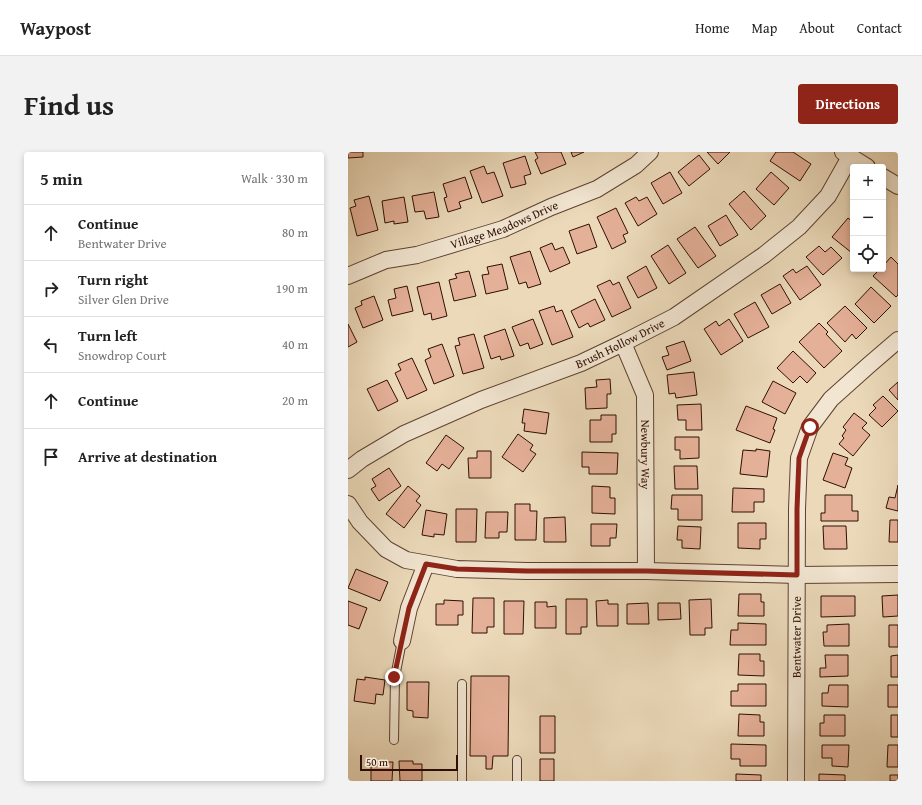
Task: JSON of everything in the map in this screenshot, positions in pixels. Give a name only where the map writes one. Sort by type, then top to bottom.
[{"type":"street","name":"Village Meadows Drive","points":[[348,276],[386,260],[417,255],[503,229],[551,207],[597,189],[636,165],[650,152]]},
{"type":"street","points":[[846,154],[862,164]]},
{"type":"street","name":"Brush Hollow Drive","points":[[348,470],[362,459],[404,434],[482,400],[581,363],[674,317],[764,255],[799,227],[828,196],[846,154]]},
{"type":"street","points":[[886,179],[898,186]]},
{"type":"street","name":"Bentwater Drive","points":[[796,781],[797,509],[799,458],[810,427],[831,399],[898,340]]},
{"type":"street","name":"Newbury Way","points":[[623,343],[645,395],[646,571]]},
{"type":"street","points":[[348,504],[360,522],[386,549],[406,560],[457,569],[527,571],[646,571],[797,575],[898,574]]},
{"type":"street","points":[[402,641],[409,608],[426,564]]},
{"type":"lane","points":[[394,740],[394,677],[402,641]]},
{"type":"lane","points":[[462,684],[462,781]]},
{"type":"lane","points":[[517,760],[517,781]]},
{"type":"building","points":[[348,152],[363,152],[363,157],[348,158]]},
{"type":"building","points":[[535,152],[561,152],[566,164],[541,174],[535,160],[538,158]]},
{"type":"building","points":[[571,152],[584,152],[573,157]]},
{"type":"building","points":[[707,152],[730,152],[718,164]]},
{"type":"building","points":[[776,152],[793,152],[811,164],[800,181],[770,161]]},
{"type":"building","points":[[699,155],[710,169],[689,186],[678,172]]},
{"type":"building","points":[[525,156],[531,174],[524,176],[526,184],[511,188],[503,163]]},
{"type":"building","points":[[484,166],[487,174],[494,172],[503,196],[482,203],[470,171]]},
{"type":"building","points":[[670,172],[682,193],[663,204],[651,183]]},
{"type":"building","points":[[771,172],[789,188],[774,205],[756,189]]},
{"type":"building","points":[[465,177],[472,198],[459,202],[461,208],[448,212],[444,198],[447,197],[443,184]]},
{"type":"building","points":[[744,191],[766,216],[751,230],[729,204]]},
{"type":"building","points":[[434,192],[439,217],[426,219],[424,211],[415,212],[412,196]]},
{"type":"building","points":[[369,196],[378,230],[357,236],[350,208],[356,206],[354,200]]},
{"type":"building","points":[[404,197],[408,222],[394,224],[394,221],[385,223],[382,201]]},
{"type":"building","points":[[636,197],[639,201],[647,197],[657,214],[638,226],[625,203]]},
{"type":"building","points":[[616,208],[628,233],[623,235],[626,242],[612,249],[597,217]]},
{"type":"building","points":[[726,215],[738,235],[720,246],[708,226]]},
{"type":"building","points":[[848,218],[850,220],[850,251],[832,237]]},
{"type":"building","points":[[589,224],[597,247],[577,254],[569,231]]},
{"type":"building","points":[[695,227],[716,256],[698,268],[677,239]]},
{"type":"building","points":[[552,243],[555,250],[563,247],[570,263],[550,272],[540,248]]},
{"type":"building","points":[[668,245],[686,273],[669,284],[651,256]]},
{"type":"building","points":[[819,246],[825,252],[831,247],[842,258],[823,275],[806,257]]},
{"type":"building","points":[[530,251],[541,284],[528,288],[526,282],[519,284],[510,257]]},
{"type":"building","points":[[891,257],[898,264],[898,295],[896,297],[873,276],[877,272],[886,272],[886,263]]},
{"type":"building","points":[[502,264],[508,289],[486,294],[482,275],[489,274],[487,267]]},
{"type":"building","points":[[646,266],[657,288],[638,298],[627,277]]},
{"type":"building","points":[[807,266],[821,285],[800,300],[783,276],[793,269],[796,273]]},
{"type":"building","points":[[469,271],[476,296],[454,301],[449,280],[457,278],[455,274]]},
{"type":"building","points":[[610,280],[613,285],[619,282],[631,308],[612,317],[597,286]]},
{"type":"building","points":[[439,282],[447,316],[432,320],[431,313],[424,315],[417,287]]},
{"type":"building","points":[[780,284],[791,303],[772,314],[761,295]]},
{"type":"building","points":[[407,286],[413,311],[392,316],[388,300],[396,298],[394,289]]},
{"type":"building","points":[[871,287],[891,306],[874,323],[855,304]]},
{"type":"building","points":[[374,296],[383,320],[363,328],[355,308],[362,305],[361,301]]},
{"type":"building","points":[[595,299],[605,320],[590,327],[588,323],[579,328],[571,311]]},
{"type":"building","points":[[755,302],[769,327],[748,338],[734,314]]},
{"type":"building","points":[[554,306],[556,312],[562,310],[573,337],[552,345],[539,311]]},
{"type":"building","points":[[845,306],[867,328],[856,339],[852,334],[845,342],[827,323]]},
{"type":"building","points":[[533,319],[543,344],[530,349],[528,343],[520,346],[512,327]]},
{"type":"building","points":[[729,319],[743,341],[721,355],[704,329],[716,321],[719,326]]},
{"type":"building","points":[[819,323],[828,332],[826,334],[842,351],[824,368],[799,342]]},
{"type":"building","points":[[348,324],[357,342],[348,347]]},
{"type":"building","points":[[505,329],[514,356],[501,360],[500,356],[491,359],[484,336]]},
{"type":"building","points":[[474,334],[484,368],[463,374],[455,346],[460,345],[458,338]]},
{"type":"building","points":[[684,341],[691,361],[667,370],[662,357],[669,355],[666,347]]},
{"type":"building","points":[[442,344],[454,376],[434,384],[425,360],[431,357],[428,349]]},
{"type":"building","points":[[793,351],[816,373],[807,383],[800,376],[793,383],[777,368]]},
{"type":"building","points":[[412,358],[427,390],[407,399],[395,373],[401,370],[398,364]]},
{"type":"building","points":[[694,372],[697,395],[676,398],[675,393],[669,394],[667,375]]},
{"type":"building","points":[[610,379],[611,394],[607,394],[607,408],[586,409],[585,388],[597,387],[596,380]]},
{"type":"building","points":[[387,380],[398,401],[378,411],[367,389]]},
{"type":"building","points":[[773,381],[796,393],[785,414],[762,402]]},
{"type":"building","points":[[898,382],[898,400],[889,390]]},
{"type":"building","points":[[883,396],[898,411],[882,427],[869,415],[876,408],[873,405]]},
{"type":"building","points":[[701,404],[702,430],[686,430],[686,420],[678,420],[677,405]]},
{"type":"building","points":[[746,406],[777,418],[773,429],[775,430],[770,443],[736,430]]},
{"type":"building","points":[[524,409],[549,413],[546,434],[524,431],[525,423],[522,423]]},
{"type":"building","points":[[854,413],[867,423],[862,428],[870,435],[853,456],[839,444],[844,438],[842,436],[846,430],[843,427]]},
{"type":"building","points":[[601,415],[616,415],[616,434],[612,434],[612,442],[590,442],[590,420],[601,420]]},
{"type":"building","points":[[518,434],[533,445],[530,450],[536,454],[523,472],[502,457]]},
{"type":"building","points":[[446,435],[464,448],[449,469],[442,464],[437,471],[426,463]]},
{"type":"building","points":[[675,437],[699,437],[699,458],[680,459],[680,450],[675,450]]},
{"type":"building","points":[[756,449],[770,451],[767,477],[740,474],[743,450],[756,451]]},
{"type":"building","points":[[477,451],[491,451],[491,478],[469,478],[468,458],[477,458]]},
{"type":"building","points":[[582,452],[618,453],[617,474],[589,474],[589,467],[582,467]]},
{"type":"building","points":[[833,453],[848,458],[845,465],[852,468],[845,488],[823,480]]},
{"type":"building","points":[[674,466],[697,466],[698,489],[675,489]]},
{"type":"building","points":[[389,468],[401,486],[379,501],[371,489],[376,486],[372,479]]},
{"type":"building","points":[[898,485],[898,511],[886,508],[889,497],[895,498]]},
{"type":"building","points":[[408,486],[420,496],[416,501],[421,505],[404,528],[386,514]]},
{"type":"building","points":[[592,486],[610,487],[610,498],[615,498],[615,514],[592,513]]},
{"type":"building","points":[[733,488],[764,489],[764,502],[754,502],[754,512],[732,512]]},
{"type":"building","points":[[672,495],[702,495],[702,520],[678,520],[678,509],[671,509]]},
{"type":"building","points":[[825,495],[852,495],[852,511],[858,511],[858,521],[821,521],[821,513],[825,513]]},
{"type":"building","points":[[515,504],[530,504],[530,511],[537,511],[536,540],[515,540]]},
{"type":"building","points":[[456,509],[477,509],[476,542],[456,542]]},
{"type":"building","points":[[426,510],[447,514],[444,535],[434,534],[434,537],[422,535]]},
{"type":"building","points":[[486,512],[508,512],[507,532],[499,532],[499,538],[485,538]]},
{"type":"building","points":[[565,517],[566,542],[544,542],[544,518]]},
{"type":"building","points":[[890,520],[898,520],[898,542],[889,542]]},
{"type":"building","points":[[738,523],[766,523],[766,539],[760,539],[760,549],[738,548]]},
{"type":"building","points":[[591,524],[617,524],[616,538],[610,538],[610,546],[591,546]]},
{"type":"building","points":[[678,526],[701,527],[700,549],[682,548],[682,540],[677,540]]},
{"type":"building","points":[[823,526],[846,526],[847,549],[824,549]]},
{"type":"building","points":[[356,569],[388,582],[380,601],[348,588]]},
{"type":"building","points":[[739,594],[761,594],[761,602],[764,602],[764,616],[738,616]]},
{"type":"building","points":[[898,595],[898,616],[883,617],[882,596]]},
{"type":"building","points":[[821,596],[855,596],[855,616],[821,617]]},
{"type":"building","points":[[473,598],[494,598],[494,627],[487,627],[487,633],[472,633]]},
{"type":"building","points":[[566,599],[587,599],[587,627],[581,627],[581,634],[566,634]]},
{"type":"building","points":[[711,599],[712,628],[705,628],[705,635],[690,635],[689,600]]},
{"type":"building","points":[[444,600],[463,601],[463,615],[458,615],[458,625],[436,625],[436,604],[444,604]]},
{"type":"building","points":[[608,600],[608,604],[618,604],[618,626],[597,626],[596,601]]},
{"type":"building","points":[[348,601],[367,608],[359,629],[348,625]]},
{"type":"building","points":[[504,601],[524,601],[523,634],[504,634]]},
{"type":"building","points":[[535,602],[547,602],[547,607],[556,606],[556,628],[535,628]]},
{"type":"building","points":[[648,603],[649,624],[627,624],[627,604]]},
{"type":"building","points":[[658,603],[680,603],[681,619],[658,620]]},
{"type":"building","points":[[738,623],[766,624],[766,645],[730,645],[731,630],[738,630]]},
{"type":"building","points":[[849,624],[849,646],[824,646],[823,632],[827,632],[827,625]]},
{"type":"building","points":[[889,625],[898,625],[898,647],[889,647]]},
{"type":"building","points":[[739,654],[760,654],[760,661],[764,661],[764,676],[738,675]]},
{"type":"building","points":[[825,655],[848,655],[848,676],[820,677],[820,668],[826,668]]},
{"type":"building","points":[[898,655],[898,677],[891,677],[891,656]]},
{"type":"building","points":[[471,676],[509,676],[508,756],[493,756],[492,769],[486,769],[486,756],[470,756]]},
{"type":"building","points":[[365,677],[385,680],[383,695],[376,694],[375,704],[354,701],[357,679],[365,680]]},
{"type":"building","points":[[407,682],[429,682],[428,718],[413,717],[413,711],[407,710]]},
{"type":"building","points":[[738,684],[766,684],[766,706],[731,706],[731,691],[738,691]]},
{"type":"building","points":[[829,685],[848,685],[848,707],[822,706],[822,693],[828,693]]},
{"type":"building","points":[[888,685],[898,685],[898,707],[888,707]]},
{"type":"building","points":[[739,714],[760,715],[760,722],[764,722],[764,736],[738,736]]},
{"type":"building","points":[[824,715],[845,715],[845,736],[820,736],[820,723],[824,723]]},
{"type":"building","points":[[891,715],[898,715],[898,737],[891,737]]},
{"type":"building","points":[[540,716],[555,716],[555,753],[540,753]]},
{"type":"building","points":[[731,744],[766,745],[766,766],[740,766],[740,759],[731,759]]},
{"type":"building","points":[[822,745],[849,745],[848,767],[832,766],[832,758],[822,758]]},
{"type":"building","points":[[888,745],[898,745],[898,767],[887,767]]},
{"type":"building","points":[[540,759],[554,759],[554,781],[540,781]]},
{"type":"building","points":[[399,761],[413,761],[413,764],[422,764],[422,781],[400,781]]},
{"type":"building","points":[[371,762],[393,762],[392,781],[371,781]]},
{"type":"building","points":[[736,774],[761,775],[761,781],[736,781]]},
{"type":"building","points":[[819,774],[845,775],[845,781],[819,781]]},
{"type":"building","points":[[890,775],[898,775],[898,781],[890,781]]},
{"type":"route","points":[[394,677],[409,608],[426,564],[457,569],[527,571],[646,571],[797,575],[799,458],[810,427]]}]
